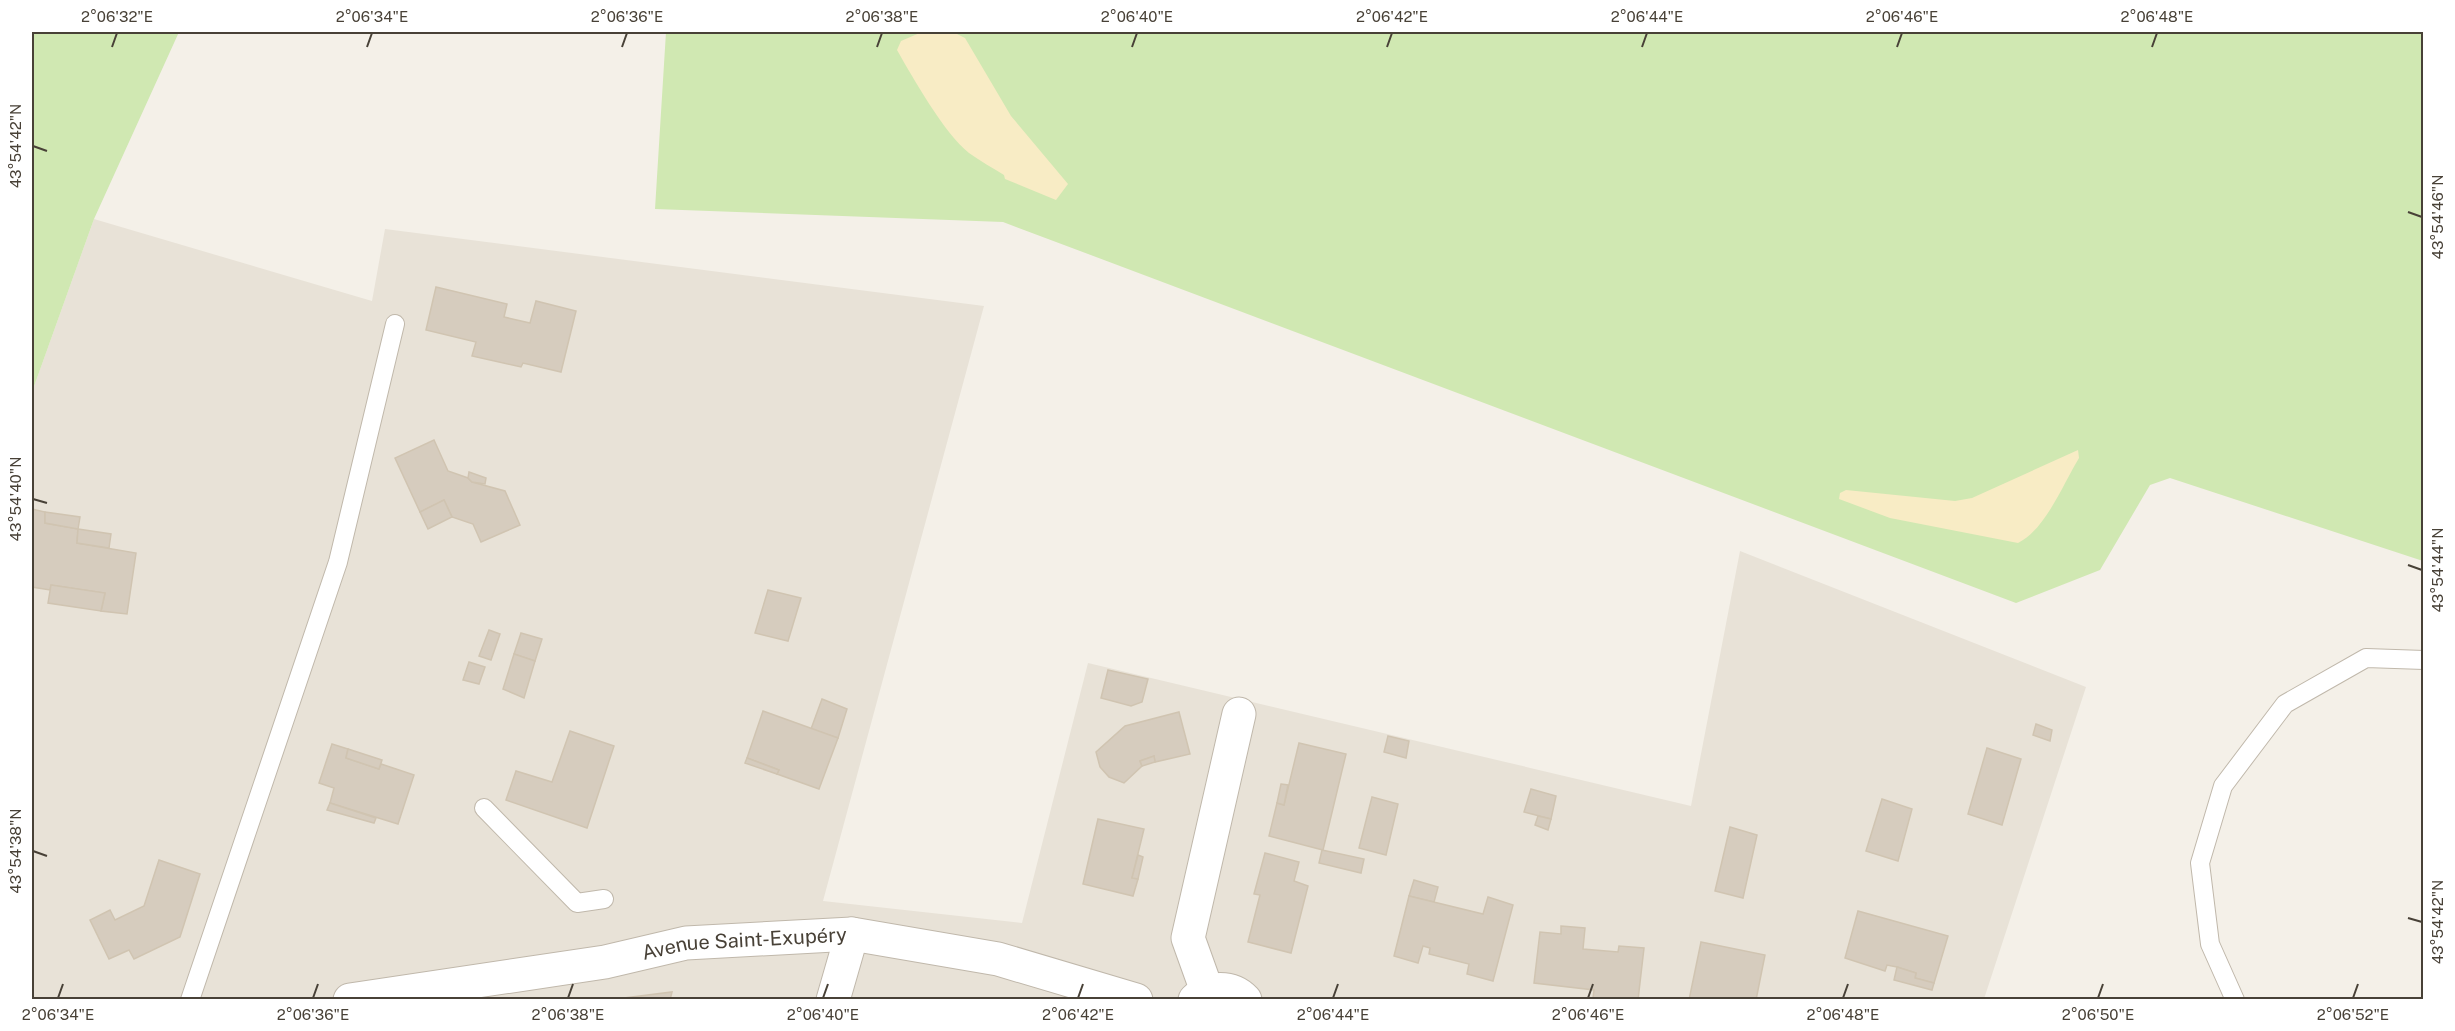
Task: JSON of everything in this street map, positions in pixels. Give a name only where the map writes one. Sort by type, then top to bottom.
[{"type":"street","points":[[1239,714],[1188,938],[1201,995],[1231,990],[1245,999]]},
{"type":"street","points":[[833,999],[852,934]]},
{"type":"street","name":"Avenue Saint-Exupéry","points":[[350,999],[604,962],[687,943],[852,934],[998,959],[1136,999]]},
{"type":"lane","points":[[190,999],[338,562],[395,324]]},
{"type":"lane","points":[[2235,999],[2210,944],[2200,863],[2223,786],[2285,704],[2366,658],[2424,660]]},
{"type":"lane","points":[[484,808],[577,903],[604,899]]},
{"type":"shaded area","points":[[94,219],[372,301],[385,229],[984,306],[823,901],[1022,923],[1088,663],[1691,806],[1740,551],[2086,687],[1984,999],[32,999],[32,392]]},
{"type":"green space","points":[[32,32],[179,32],[94,219],[32,392]]},
{"type":"green space","points":[[666,32],[2423,32],[2423,561],[2170,478],[2150,485],[2100,570],[2016,603],[1003,222],[655,209]]},
{"type":"sand","points":[[922,32],[953,32],[965,38],[1011,116],[1068,184],[1056,200],[1005,179],[1004,175],[969,153],[949,132],[897,50],[901,41]]},
{"type":"sand","points":[[2078,450],[2079,458],[2053,505],[2037,527],[2018,543],[1890,518],[1839,499],[1840,493],[1846,490],[1955,501],[1972,498]]},
{"type":"building","points":[[436,287],[507,304],[504,317],[530,323],[536,301],[576,311],[561,372],[523,363],[521,367],[472,356],[476,342],[426,330]]},
{"type":"building","points":[[434,440],[448,471],[468,478],[472,482],[505,491],[520,525],[481,542],[473,524],[452,517],[444,500],[420,512],[395,458]]},
{"type":"building","points":[[469,472],[486,478],[485,484],[472,482],[468,478]]},
{"type":"building","points":[[444,500],[452,517],[428,529],[420,512]]},
{"type":"building","points":[[32,509],[45,512],[45,523],[78,529],[77,543],[136,553],[127,614],[101,611],[105,593],[51,585],[50,590],[32,587]]},
{"type":"building","points":[[45,512],[80,517],[78,529],[45,523]]},
{"type":"building","points":[[78,529],[111,534],[109,548],[77,543]]},
{"type":"building","points":[[51,585],[105,593],[101,611],[48,603]]},
{"type":"building","points":[[768,590],[801,598],[788,641],[755,633]]},
{"type":"building","points":[[489,630],[500,634],[491,660],[479,656]]},
{"type":"building","points":[[521,633],[542,639],[535,661],[514,654]]},
{"type":"building","points":[[514,654],[535,661],[524,698],[503,689]]},
{"type":"building","points":[[469,662],[485,667],[479,684],[463,680]]},
{"type":"building","points":[[1108,670],[1148,679],[1142,702],[1131,706],[1101,698]]},
{"type":"building","points":[[822,699],[847,709],[838,738],[811,729]]},
{"type":"building","points":[[763,711],[838,738],[819,789],[777,774],[779,770],[747,758]]},
{"type":"building","points":[[1179,712],[1190,754],[1155,762],[1154,756],[1140,761],[1142,766],[1124,783],[1109,777],[1100,767],[1096,752],[1125,726]]},
{"type":"building","points":[[2036,724],[2052,730],[2050,741],[2033,735]]},
{"type":"building","points":[[570,731],[614,746],[587,828],[506,800],[516,771],[552,782]]},
{"type":"building","points":[[1388,736],[1409,741],[1406,758],[1384,752]]},
{"type":"building","points":[[1299,743],[1346,754],[1323,850],[1269,836],[1277,803],[1284,805]]},
{"type":"building","points":[[332,744],[348,749],[346,758],[379,769],[381,764],[414,775],[398,824],[330,803],[334,788],[319,783]]},
{"type":"building","points":[[1987,748],[2021,759],[2002,825],[1968,814]]},
{"type":"building","points":[[348,749],[382,760],[379,769],[346,758]]},
{"type":"building","points":[[1154,756],[1155,762],[1142,766],[1140,761]]},
{"type":"building","points":[[747,758],[779,770],[777,774],[745,763]]},
{"type":"building","points":[[1281,784],[1288,785],[1284,805],[1277,803]]},
{"type":"building","points":[[1531,789],[1556,796],[1551,819],[1524,812]]},
{"type":"building","points":[[1372,797],[1398,804],[1386,855],[1359,848]]},
{"type":"building","points":[[1882,799],[1912,809],[1898,861],[1866,851]]},
{"type":"building","points":[[330,803],[376,818],[374,823],[327,810]]},
{"type":"building","points":[[1538,816],[1551,819],[1548,830],[1535,825]]},
{"type":"building","points":[[1098,819],[1144,829],[1132,878],[1138,879],[1133,896],[1083,884]]},
{"type":"building","points":[[1730,827],[1757,835],[1743,898],[1715,891]]},
{"type":"building","points":[[1322,850],[1364,859],[1361,873],[1319,863]]},
{"type":"building","points":[[1265,853],[1299,862],[1294,881],[1308,886],[1291,953],[1248,942],[1260,895],[1254,894]]},
{"type":"building","points":[[1138,855],[1143,857],[1138,879],[1132,878]]},
{"type":"building","points":[[159,860],[200,874],[180,937],[134,959],[129,950],[109,959],[90,920],[110,910],[115,920],[144,906]]},
{"type":"building","points":[[1414,880],[1438,887],[1434,902],[1409,896]]},
{"type":"building","points":[[1409,896],[1483,914],[1488,897],[1513,905],[1493,981],[1467,974],[1469,964],[1429,954],[1430,948],[1423,946],[1418,963],[1394,956]]},
{"type":"building","points":[[1858,911],[1948,936],[1934,983],[1915,978],[1916,973],[1897,967],[1887,965],[1885,971],[1845,958]]},
{"type":"building","points":[[1561,926],[1585,928],[1583,949],[1618,952],[1619,946],[1644,948],[1638,1000],[1593,998],[1594,990],[1534,983],[1540,932],[1561,934]]},
{"type":"building","points":[[1701,942],[1765,955],[1756,1000],[1689,1000]]},
{"type":"building","points":[[1897,967],[1916,973],[1915,978],[1934,983],[1932,990],[1894,980]]},
{"type":"building","points":[[672,992],[670,1000],[608,1000]]}]
